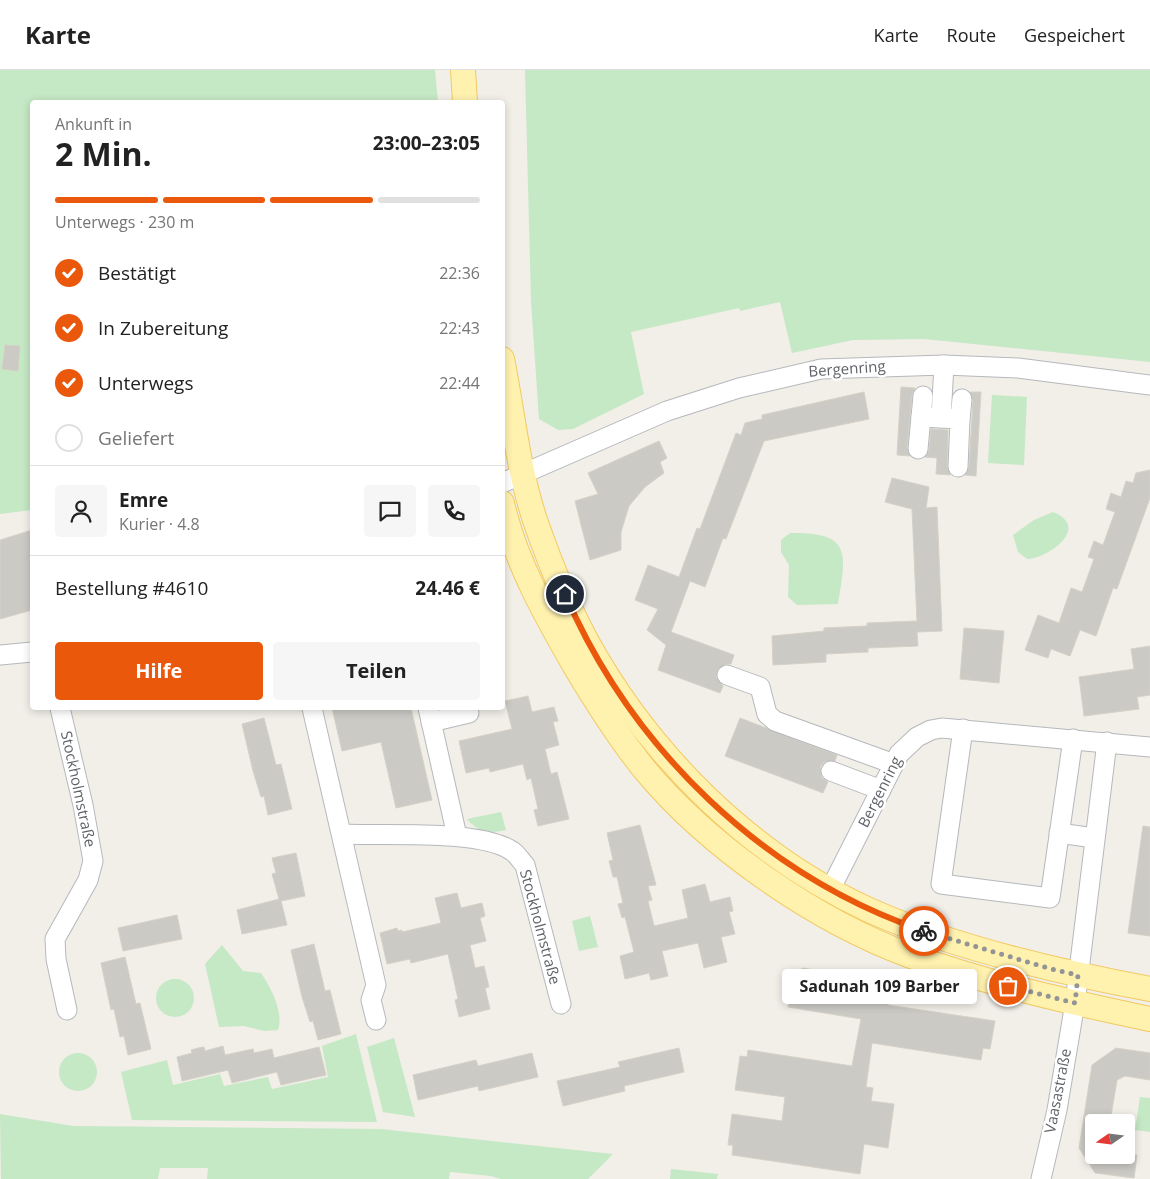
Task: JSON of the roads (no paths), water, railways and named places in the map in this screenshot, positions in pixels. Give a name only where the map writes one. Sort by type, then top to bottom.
[{"type":"main road","points":[[463,70],[465,100]]},
{"type":"main road","points":[[505,391],[513,478],[536,523],[577,621],[597,660],[635,716],[669,759],[718,808],[765,847],[830,890],[897,922],[1000,954],[1078,975],[1150,989]]},
{"type":"main road","points":[[505,513],[533,588],[569,656],[614,728],[665,792],[724,846],[805,904],[909,955],[999,984],[1150,1019]]},
{"type":"street","name":"Bergenring","points":[[513,478],[667,411],[740,388],[821,369],[944,364],[1018,368],[1150,385]]},
{"type":"street","points":[[941,418],[944,364]]},
{"type":"street","points":[[918,448],[923,396]]},
{"type":"street","points":[[958,467],[962,399]]},
{"type":"street","points":[[921,417],[960,419]]},
{"type":"street","points":[[0,655],[30,652]]},
{"type":"street","points":[[727,675],[760,687],[767,714],[775,721],[894,764]]},
{"type":"street","name":"Stockholmstraße","points":[[60,710],[83,805],[93,862],[88,880],[56,938],[56,959],[67,1010]]},
{"type":"street","points":[[312,710],[376,985],[371,1000],[376,1020]]},
{"type":"street","points":[[457,836],[429,715],[469,712]]},
{"type":"street","name":"Bergenring","points":[[830,890],[894,764],[906,746],[931,730],[963,729],[1150,747]]},
{"type":"street","points":[[963,729],[941,884],[1050,898],[1073,739]]},
{"type":"street","points":[[1075,1003],[1107,742]]},
{"type":"street","points":[[830,775],[879,793]]},
{"type":"street","points":[[1060,833],[1094,838]]},
{"type":"street","name":"Stockholmstraße","points":[[342,834],[457,836],[482,840],[512,851],[524,865],[561,1004]]},
{"type":"street","name":"Vaasastraße","points":[[1041,1179],[1057,1110],[1075,1003]]},
{"type":"place","name":"Sadunah 109 Barber","points":[[1008,986]]}]
